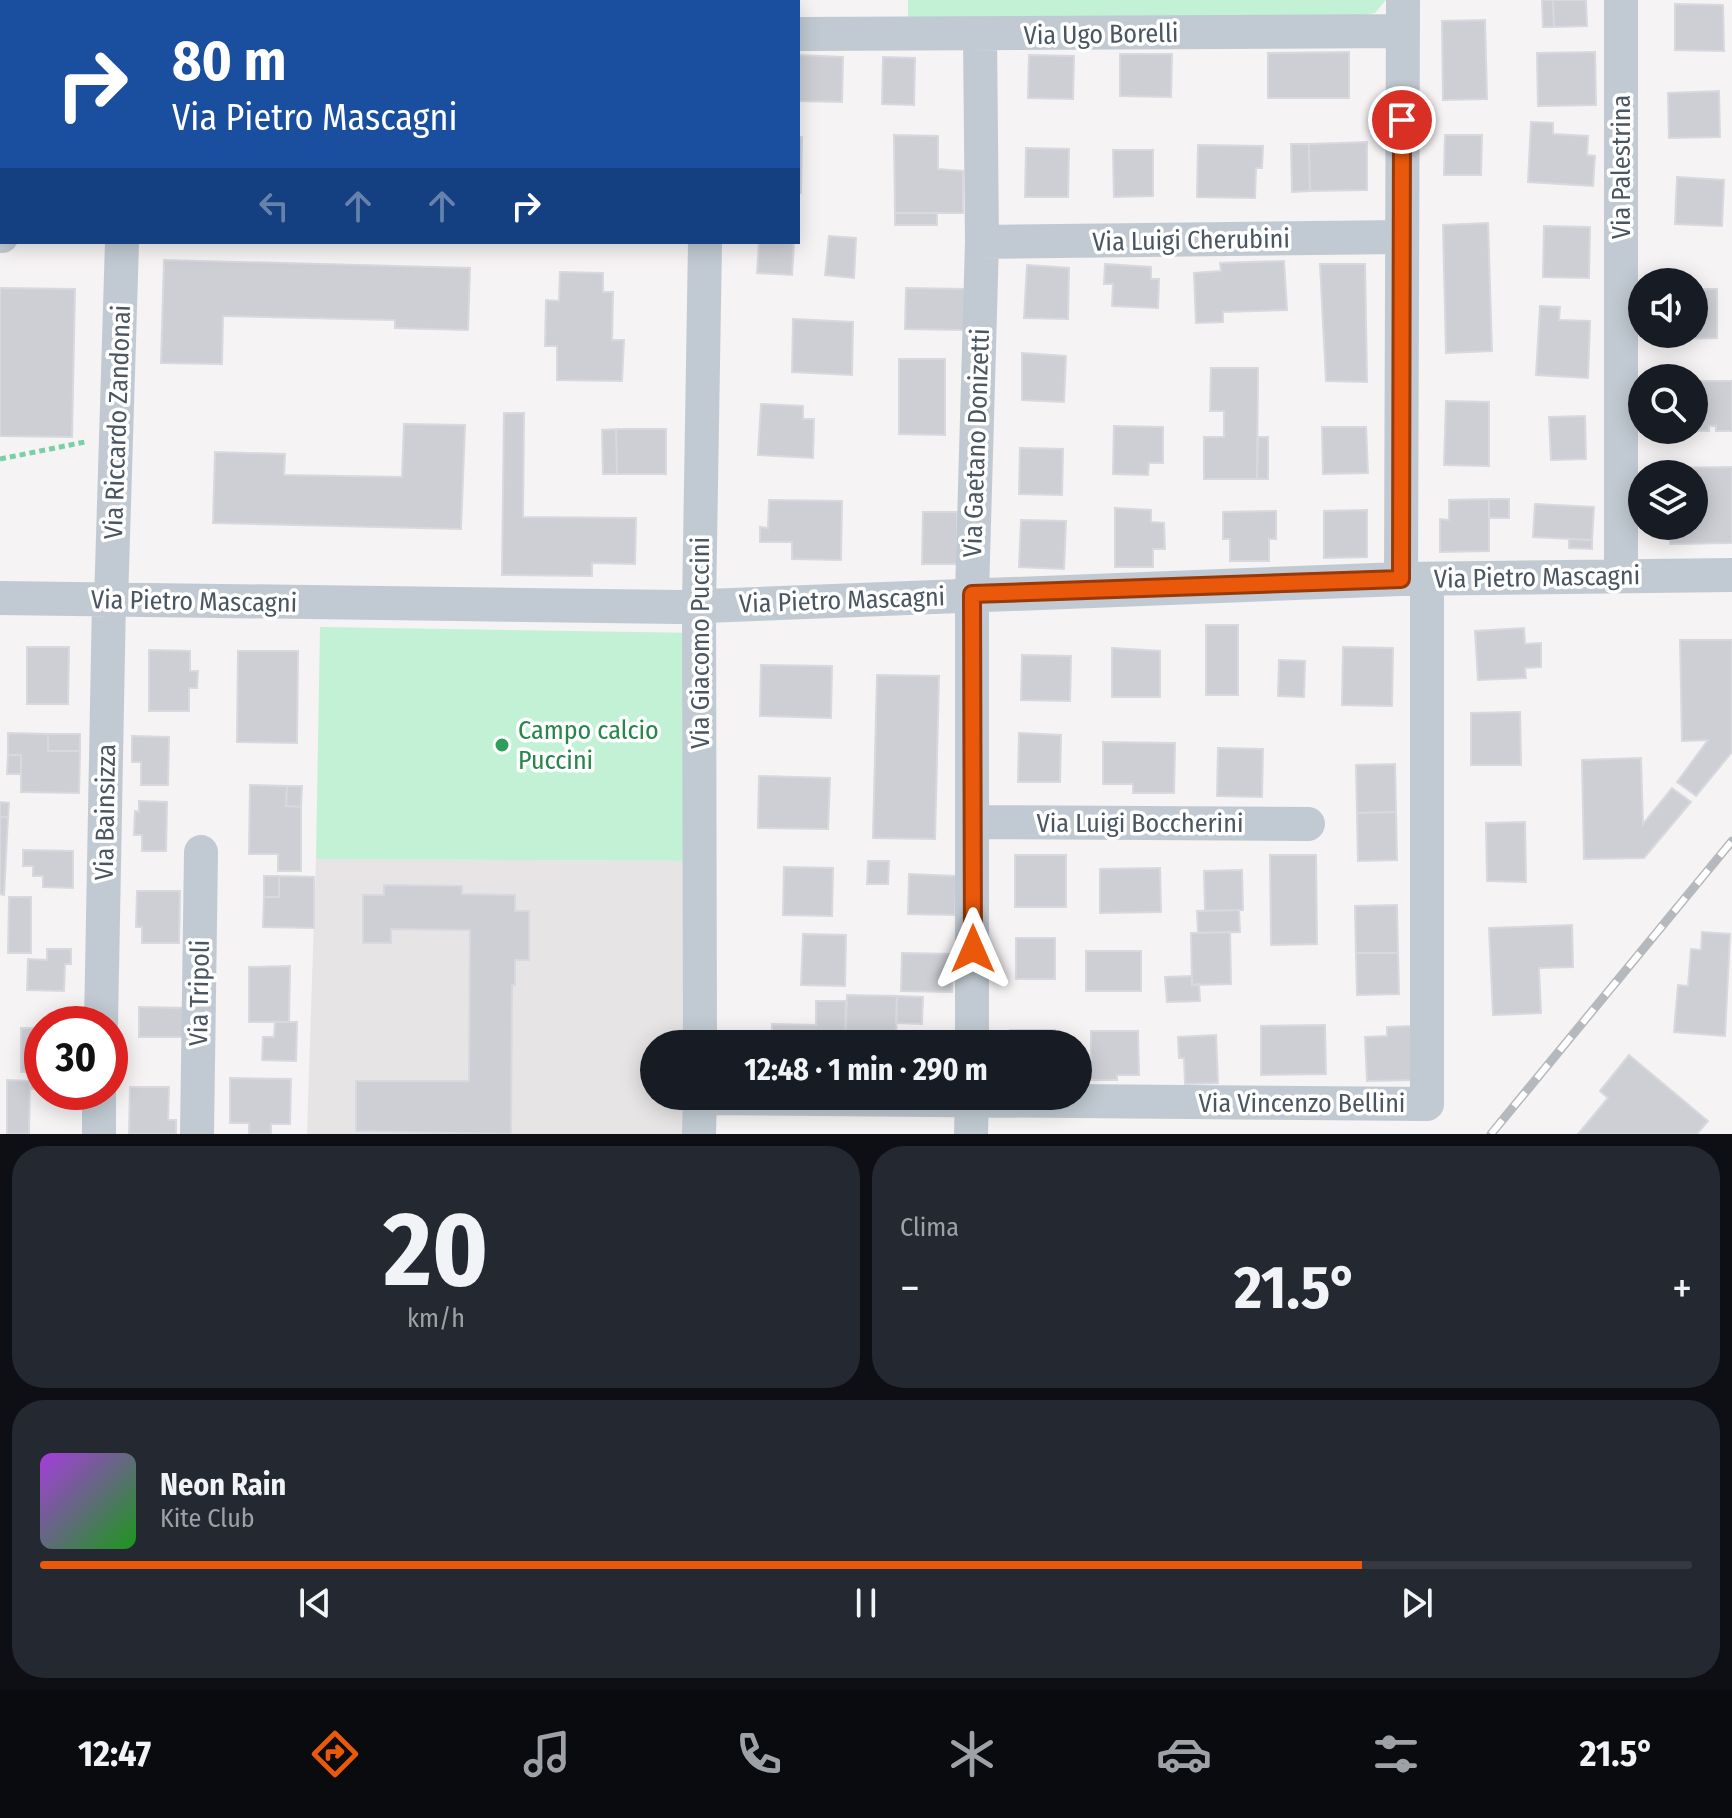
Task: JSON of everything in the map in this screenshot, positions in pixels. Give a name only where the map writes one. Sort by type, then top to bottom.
[{"type":"street","name":"Via Palestrina","points":[[1621,0],[1621,574]]},
{"type":"street","name":"Via Ugo Borelli","points":[[800,34],[980,35],[1403,16]]},
{"type":"street","points":[[1403,16],[1401,237],[1414,579]]},
{"type":"street","name":"Via Gaetano Donizetti","points":[[972,1030],[972,594],[982,242],[980,35]]},
{"type":"street","name":"Via Luigi Cherubini","points":[[982,242],[1401,237]]},
{"type":"street","name":"Via Riccardo Zandonai","points":[[110,601],[122,244]]},
{"type":"street","name":"Via Giacomo Puccini","points":[[700,1030],[699,606],[705,244]]},
{"type":"street","name":"Via Pietro Mascagni","points":[[0,598],[699,606],[1414,579],[1732,575]]},
{"type":"street","name":"Via Vincenzo Bellini","points":[[972,1111],[1427,1104],[1414,579]]},
{"type":"street","name":"Via Bainsizza","points":[[101,1006],[110,601]]},
{"type":"street","name":"Via Luigi Boccherini","points":[[973,822],[1308,824]]},
{"type":"street","name":"Via Tripoli","points":[[197,1134],[201,852]]},
{"type":"street","points":[[99,1110],[99,1134]]},
{"type":"street","points":[[699,1134],[700,1110]]},
{"type":"path","points":[[0,459],[88,441]]},
{"type":"shaded area","points":[[316,859],[699,861],[699,1030],[640,1030],[640,1110],[699,1110],[699,1134],[307,1134]]},
{"type":"green space","points":[[908,0],[1386,0],[1375,13],[1364,15],[908,22]]},
{"type":"green space","name":"Campo calcio Puccini","points":[[320,627],[699,633],[699,861],[316,859]]},
{"type":"building","points":[[1542,0],[1553,0],[1554,27],[1543,27]]},
{"type":"building","points":[[1553,0],[1586,0],[1587,26],[1554,27]]},
{"type":"building","points":[[1675,4],[1723,5],[1724,51],[1675,50]]},
{"type":"building","points":[[1485,20],[1487,99],[1443,100],[1442,21]]},
{"type":"building","points":[[1349,52],[1349,98],[1268,98],[1268,53]]},
{"type":"building","points":[[1595,52],[1596,105],[1538,106],[1537,53]]},
{"type":"building","points":[[1120,54],[1172,54],[1171,97],[1120,96]]},
{"type":"building","points":[[800,55],[843,57],[842,102],[800,101]]},
{"type":"building","points":[[1029,55],[1074,56],[1073,99],[1028,98]]},
{"type":"building","points":[[883,57],[915,58],[914,105],[882,104]]},
{"type":"building","points":[[1719,91],[1720,137],[1669,138],[1668,93]]},
{"type":"building","points":[[1531,122],[1553,123],[1553,134],[1588,136],[1587,155],[1595,156],[1593,186],[1528,182]]},
{"type":"building","points":[[894,135],[938,136],[938,169],[963,171],[963,213],[895,213]]},
{"type":"building","points":[[1445,135],[1482,135],[1481,175],[1444,175]]},
{"type":"building","points":[[800,137],[802,137],[801,193]]},
{"type":"building","points":[[1367,142],[1367,190],[1310,191],[1309,144]]},
{"type":"building","points":[[1291,144],[1309,144],[1310,191],[1292,192]]},
{"type":"building","points":[[1198,145],[1263,146],[1262,168],[1256,168],[1255,198],[1197,197]]},
{"type":"building","points":[[1026,148],[1069,149],[1068,197],[1025,197]]},
{"type":"building","points":[[1113,150],[1153,150],[1153,196],[1114,197]]},
{"type":"building","points":[[1677,177],[1724,180],[1722,226],[1675,224]]},
{"type":"building","points":[[895,213],[937,213],[937,225],[895,225]]},
{"type":"building","points":[[1488,223],[1492,351],[1446,353],[1443,225]]},
{"type":"building","points":[[1544,226],[1590,227],[1589,278],[1543,277]]},
{"type":"building","points":[[829,236],[856,238],[854,278],[825,275]]},
{"type":"building","points":[[759,244],[794,244],[792,275],[757,273]]},
{"type":"building","points":[[164,260],[470,268],[468,330],[395,328],[395,320],[223,316],[222,364],[161,363]]},
{"type":"building","points":[[1284,261],[1287,310],[1223,312],[1223,322],[1196,323],[1194,273],[1221,271],[1220,263]]},
{"type":"building","points":[[1105,264],[1151,267],[1151,279],[1159,279],[1158,308],[1112,306],[1113,284],[1104,284]]},
{"type":"building","points":[[1320,264],[1365,264],[1367,382],[1326,381]]},
{"type":"building","points":[[1027,265],[1069,268],[1068,319],[1024,318]]},
{"type":"building","points":[[560,272],[603,273],[603,292],[613,292],[612,340],[624,340],[622,381],[557,380],[557,346],[545,346],[546,300],[559,301]]},
{"type":"building","points":[[0,288],[75,289],[72,437],[0,436]]},
{"type":"building","points":[[906,288],[967,289],[966,330],[905,329]]},
{"type":"building","points":[[1708,289],[1717,289],[1717,338],[1708,338]]},
{"type":"building","points":[[1540,306],[1560,307],[1559,320],[1590,321],[1588,378],[1536,375]]},
{"type":"building","points":[[793,319],[853,322],[852,375],[792,372]]},
{"type":"building","points":[[1022,353],[1066,356],[1064,402],[1022,400]]},
{"type":"building","points":[[899,359],[945,359],[945,435],[899,434]]},
{"type":"building","points":[[1211,368],[1258,368],[1257,479],[1204,479],[1204,437],[1224,437],[1224,411],[1210,411]]},
{"type":"building","points":[[1708,381],[1732,381],[1732,431],[1716,431],[1716,426],[1709,426],[1709,431]]},
{"type":"building","points":[[1446,401],[1489,402],[1489,466],[1444,465]]},
{"type":"building","points":[[761,404],[803,406],[803,419],[814,419],[813,458],[758,455]]},
{"type":"building","points":[[504,413],[524,413],[523,517],[636,518],[635,564],[592,563],[592,576],[502,575]]},
{"type":"building","points":[[1585,416],[1586,459],[1551,460],[1549,417]]},
{"type":"building","points":[[404,424],[465,425],[461,529],[213,523],[215,452],[285,454],[284,475],[402,477]]},
{"type":"building","points":[[1114,426],[1163,427],[1163,463],[1149,463],[1148,475],[1113,474]]},
{"type":"building","points":[[1322,427],[1366,427],[1368,473],[1323,474]]},
{"type":"building","points":[[616,429],[617,474],[603,474],[602,430]]},
{"type":"building","points":[[616,429],[666,429],[666,474],[617,474]]},
{"type":"building","points":[[1258,437],[1268,437],[1268,479],[1257,479]]},
{"type":"building","points":[[1020,448],[1063,449],[1062,495],[1019,494]]},
{"type":"building","points":[[1708,467],[1732,467],[1732,543],[1670,544],[1670,540],[1708,540]]},
{"type":"building","points":[[1489,499],[1509,499],[1509,518],[1489,518]]},
{"type":"building","points":[[1489,499],[1489,551],[1440,552],[1440,519],[1449,520],[1449,500]]},
{"type":"building","points":[[769,500],[842,501],[841,560],[792,559],[792,542],[760,542],[760,527],[768,528]]},
{"type":"building","points":[[1535,504],[1594,507],[1592,540],[1533,537]]},
{"type":"building","points":[[1115,508],[1151,510],[1151,522],[1164,523],[1165,549],[1153,549],[1153,567],[1115,567]]},
{"type":"building","points":[[1367,510],[1367,557],[1324,558],[1324,511]]},
{"type":"building","points":[[1276,511],[1276,539],[1269,539],[1269,561],[1230,561],[1230,539],[1223,539],[1223,512]]},
{"type":"building","points":[[923,512],[957,512],[957,564],[922,564]]},
{"type":"building","points":[[1021,520],[1066,521],[1064,569],[1019,567]]},
{"type":"building","points":[[1569,539],[1592,540],[1592,549],[1569,548]]},
{"type":"building","points":[[1206,625],[1238,625],[1238,695],[1206,695]]},
{"type":"building","points":[[1524,628],[1525,644],[1541,643],[1541,667],[1525,668],[1526,678],[1478,680],[1475,631]]},
{"type":"building","points":[[1680,640],[1732,640],[1732,752],[1696,796],[1677,782],[1708,740],[1682,741]]},
{"type":"building","points":[[27,647],[69,647],[68,704],[27,704]]},
{"type":"building","points":[[1343,647],[1393,648],[1392,706],[1342,705]]},
{"type":"building","points":[[1112,648],[1160,651],[1160,697],[1112,697]]},
{"type":"building","points":[[149,650],[190,651],[190,671],[198,671],[197,688],[189,688],[189,711],[149,711]]},
{"type":"building","points":[[238,651],[298,651],[297,743],[237,742]]},
{"type":"building","points":[[1022,655],[1071,656],[1070,701],[1021,700]]},
{"type":"building","points":[[1279,660],[1305,661],[1304,697],[1278,696]]},
{"type":"building","points":[[761,665],[832,666],[831,718],[760,716]]},
{"type":"building","points":[[877,675],[939,676],[935,839],[873,838]]},
{"type":"building","points":[[1520,712],[1521,765],[1471,765],[1471,713]]},
{"type":"building","points":[[8,733],[48,734],[48,751],[80,751],[79,793],[21,792],[21,755],[8,755]]},
{"type":"building","points":[[1019,733],[1061,735],[1060,782],[1018,782]]},
{"type":"building","points":[[48,734],[80,734],[80,751],[48,751]]},
{"type":"building","points":[[132,736],[169,737],[168,785],[141,785],[141,762],[132,762]]},
{"type":"building","points":[[1103,742],[1175,743],[1174,793],[1133,793],[1133,784],[1103,784]]},
{"type":"building","points":[[1218,748],[1263,749],[1262,797],[1217,796]]},
{"type":"building","points":[[8,755],[21,755],[21,774],[7,774]]},
{"type":"building","points":[[1641,758],[1643,824],[1672,788],[1691,802],[1644,858],[1584,859],[1582,760]]},
{"type":"building","points":[[1395,764],[1396,812],[1357,813],[1356,765]]},
{"type":"building","points":[[759,776],[830,778],[828,829],[758,828]]},
{"type":"building","points":[[250,785],[287,786],[286,806],[301,807],[301,871],[278,871],[278,854],[249,854]]},
{"type":"building","points":[[287,786],[302,786],[301,807],[286,806]]},
{"type":"building","points":[[139,801],[167,802],[166,851],[142,851],[142,835],[134,835],[135,811],[139,812]]},
{"type":"building","points":[[0,802],[9,803],[8,817],[0,817]]},
{"type":"building","points":[[1396,812],[1397,860],[1358,861],[1357,813]]},
{"type":"building","points":[[0,817],[8,817],[4,895],[0,894]]},
{"type":"building","points":[[1525,822],[1526,882],[1487,881],[1486,823]]},
{"type":"building","points":[[23,850],[73,851],[73,888],[43,887],[43,876],[33,876],[33,866],[23,866]]},
{"type":"building","points":[[1015,855],[1066,855],[1066,907],[1015,907]]},
{"type":"building","points":[[1270,855],[1316,855],[1317,944],[1271,945]]},
{"type":"building","points":[[868,861],[889,861],[888,884],[867,884]]},
{"type":"building","points":[[784,867],[833,868],[832,916],[783,915]]},
{"type":"building","points":[[1160,868],[1161,912],[1100,913],[1100,869]]},
{"type":"building","points":[[1242,870],[1243,910],[1205,911],[1204,871]]},
{"type":"building","points":[[909,874],[956,876],[955,915],[908,914]]},
{"type":"building","points":[[264,876],[279,876],[279,897],[264,897]]},
{"type":"building","points":[[279,876],[314,877],[314,928],[263,927],[264,897],[279,897]]},
{"type":"building","points":[[384,885],[462,886],[462,894],[515,895],[515,911],[529,911],[529,960],[515,960],[515,985],[512,985],[511,1134],[356,1131],[356,1081],[469,1081],[470,930],[391,929],[391,943],[363,943],[363,895],[384,895]]},
{"type":"building","points":[[137,891],[180,891],[179,943],[142,943],[142,927],[136,927]]},
{"type":"building","points":[[9,897],[31,897],[31,953],[8,953]]},
{"type":"building","points":[[1397,905],[1398,953],[1356,953],[1355,906]]},
{"type":"building","points":[[1239,910],[1240,932],[1198,933],[1197,911]]},
{"type":"building","points":[[1572,925],[1573,967],[1539,968],[1541,1013],[1493,1015],[1489,928]]},
{"type":"building","points":[[1230,932],[1231,984],[1192,985],[1191,933]]},
{"type":"building","points":[[1702,932],[1730,934],[1725,1036],[1674,1032],[1678,985],[1688,986],[1691,949],[1701,950]]},
{"type":"building","points":[[803,934],[846,935],[845,986],[801,985]]},
{"type":"building","points":[[1016,938],[1055,938],[1055,979],[1016,979]]},
{"type":"building","points":[[47,949],[71,949],[71,964],[65,964],[64,991],[27,990],[28,959],[47,960]]},
{"type":"building","points":[[1086,951],[1141,951],[1141,991],[1086,991]]},
{"type":"building","points":[[902,953],[953,954],[952,992],[901,991]]},
{"type":"building","points":[[1356,953],[1398,953],[1399,994],[1357,995]]},
{"type":"building","points":[[290,966],[289,1022],[249,1022],[249,967]]},
{"type":"building","points":[[1192,976],[1192,985],[1199,984],[1200,1001],[1167,1002],[1165,977]]},
{"type":"building","points":[[847,995],[897,996],[896,1030],[846,1030]]},
{"type":"building","points":[[897,996],[923,997],[922,1024],[896,1023]]},
{"type":"building","points":[[816,1001],[846,1001],[845,1030],[772,1030],[772,1024],[816,1025]]},
{"type":"building","points":[[139,1007],[187,1008],[187,1037],[139,1037]]},
{"type":"building","points":[[275,1022],[297,1022],[296,1061],[262,1060],[263,1037],[274,1037]]},
{"type":"building","points":[[1325,1025],[1326,1074],[1261,1075],[1261,1026]]},
{"type":"building","points":[[1412,1026],[1415,1080],[1367,1081],[1365,1037],[1387,1036],[1387,1027]]},
{"type":"building","points":[[21,1028],[24,1028],[24,1072],[21,1072]]},
{"type":"building","points":[[1092,1031],[1138,1031],[1139,1075],[1117,1075],[1117,1080],[1092,1080]]},
{"type":"building","points":[[1216,1035],[1218,1083],[1185,1084],[1184,1058],[1179,1058],[1178,1037]]},
{"type":"building","points":[[1629,1055],[1708,1121],[1697,1134],[1578,1134],[1608,1098],[1600,1091]]},
{"type":"building","points":[[230,1078],[291,1079],[290,1124],[271,1124],[271,1134],[249,1134],[249,1123],[230,1123]]},
{"type":"building","points":[[7,1080],[24,1081],[24,1110],[29,1110],[29,1134],[7,1134]]},
{"type":"building","points":[[130,1087],[169,1087],[168,1120],[176,1120],[176,1134],[129,1134]]},
{"type":"railway","points":[[1491,1134],[1732,841]]},
{"type":"place","name":"Campo calcio Puccini","points":[[502,745]]},
{"type":"route","points":[[973,949],[972,594],[1401,579],[1402,120]]}]
